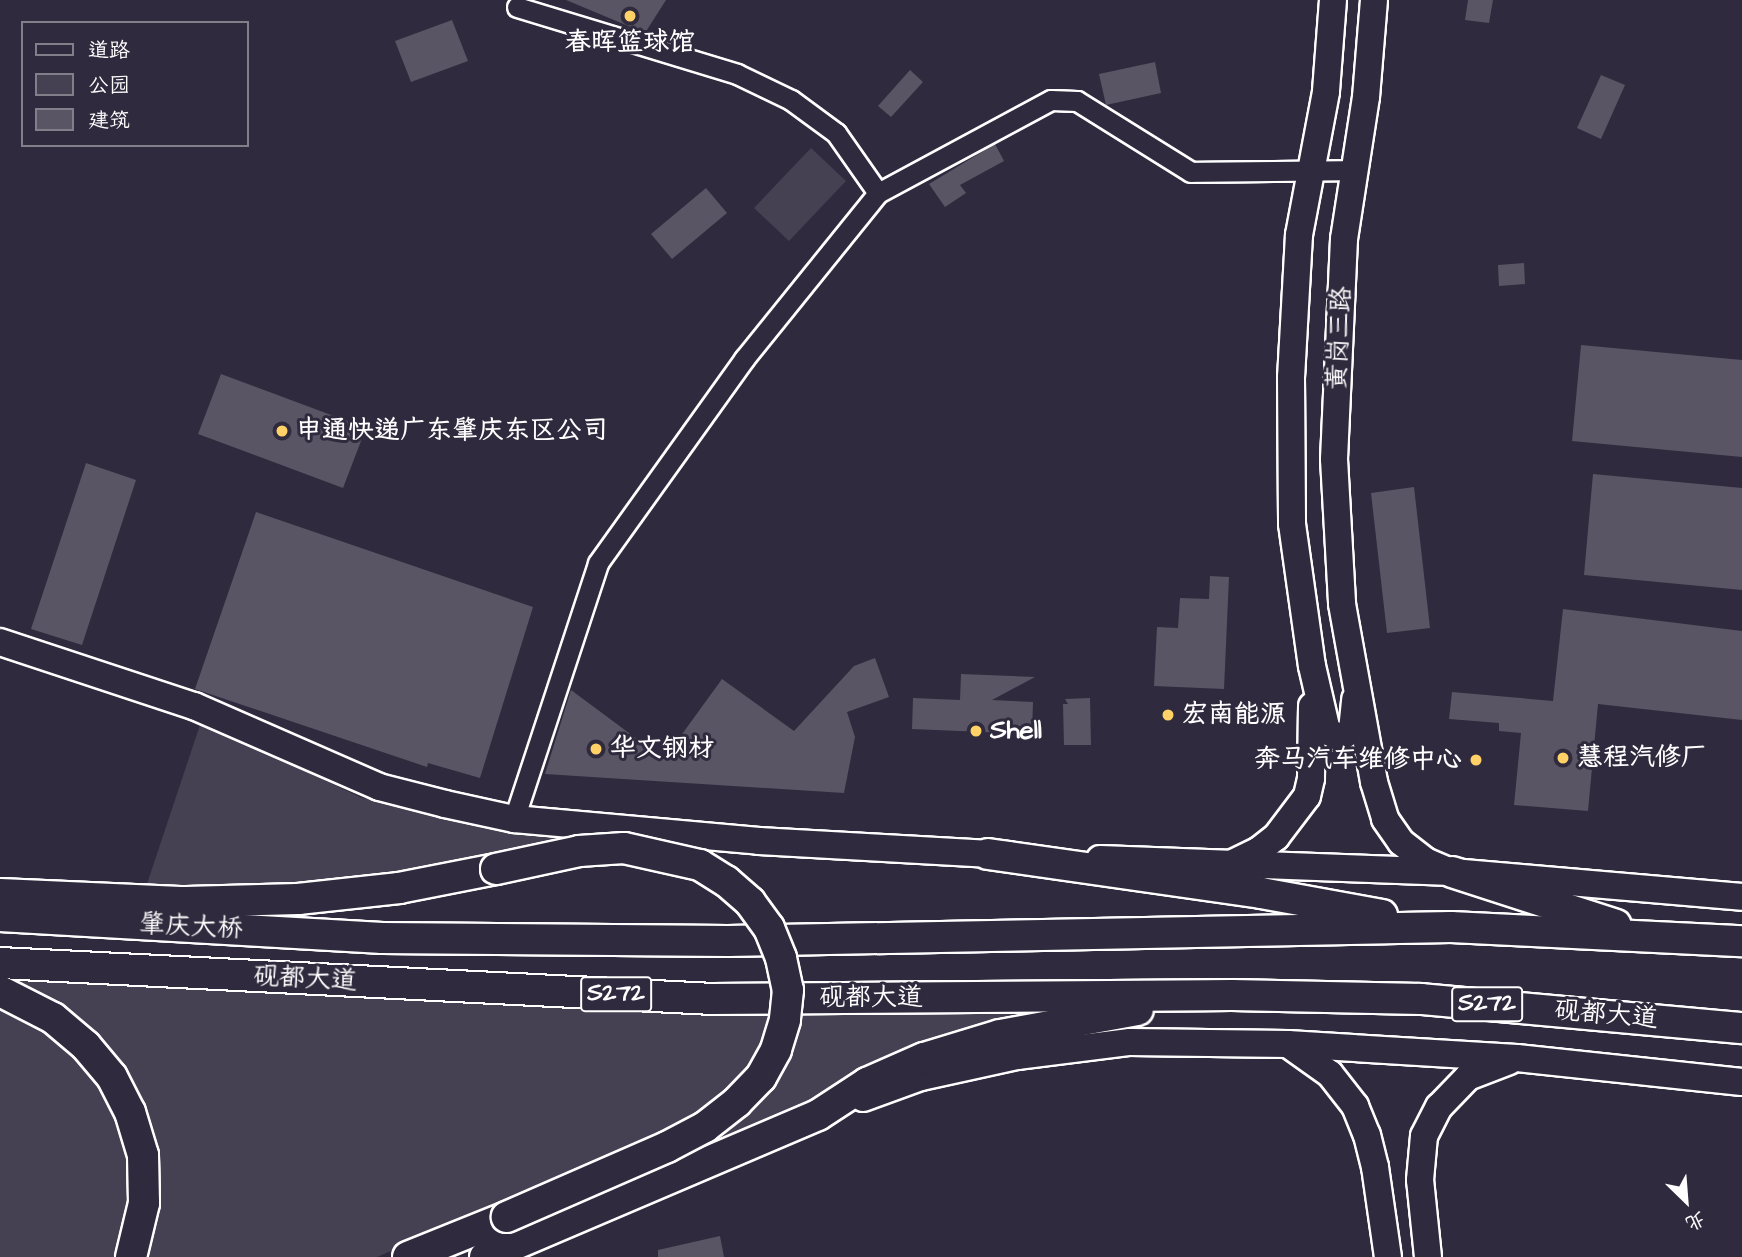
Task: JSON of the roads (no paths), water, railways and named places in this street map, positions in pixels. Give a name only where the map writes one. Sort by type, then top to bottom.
[{"type":"main road","points":[[0,894],[186,902],[298,899],[399,888],[579,851],[624,848],[700,865],[726,881],[750,902],[769,928],[781,958],[788,989],[776,1050],[761,1077],[737,1102],[705,1128],[507,1217],[408,1257]]},
{"type":"main road","points":[[988,854],[1261,893],[1451,927]]},
{"type":"main road","points":[[1452,872],[1653,937]]},
{"type":"main road","name":"肇庆大桥","points":[[0,916],[382,938]]},
{"type":"main road","name":"砚都大道","points":[[382,938],[728,941],[1451,927],[1742,942]]},
{"type":"main road","name":"砚都大道","points":[[0,963],[712,999],[1232,995],[1421,999],[1742,1028]]},
{"type":"main road","points":[[0,991],[53,1018],[86,1046],[112,1077],[130,1112],[143,1155],[144,1203],[131,1257]]},
{"type":"main road","points":[[496,1254],[818,1115],[867,1083],[924,1058],[1000,1035],[1232,995]]},
{"type":"street","name":"黄岗三路","points":[[1356,677],[1342,604],[1334,459],[1345,239],[1366,97],[1374,0]]},
{"type":"street","name":"黄岗三路","points":[[1312,666],[1292,524],[1291,377],[1299,235],[1325,92],[1328,2]]},
{"type":"street","points":[[517,6],[737,74],[791,100],[836,134],[878,193]]},
{"type":"street","points":[[514,819],[598,563],[744,359],[878,193],[1051,100],[1077,101],[1191,172],[1355,170]]},
{"type":"street","points":[[0,642],[194,706],[379,787],[514,819],[759,841],[988,854],[1452,872],[1742,897]]},
{"type":"street","points":[[1312,666],[1327,731],[1339,738],[1352,730],[1356,677]]},
{"type":"street","points":[[1232,864],[1258,851],[1276,837],[1307,796],[1313,753],[1312,666]]},
{"type":"street","points":[[1356,677],[1374,782],[1385,819],[1401,842],[1425,861],[1452,872]]},
{"type":"street","points":[[818,1115],[920,1077],[1017,1056],[1130,1042],[1288,1044],[1517,1058],[1742,1082]]},
{"type":"street","points":[[1288,1044],[1330,1074],[1355,1105],[1367,1135],[1382,1203],[1388,1257]]},
{"type":"street","points":[[1428,1257],[1421,1203],[1424,1136],[1439,1107],[1468,1077],[1517,1058]]},
{"type":"street","points":[[1382,1203],[1401,1192],[1421,1203]]},
{"type":"place","name":"春晖篮球馆","points":[[630,16]]},
{"type":"place","name":"申通快递广东肇庆东区公司","points":[[282,431]]},
{"type":"place","name":"宏南能源","points":[[1168,715]]},
{"type":"place","name":"Shell","points":[[976,731]]},
{"type":"place","name":"华文钢材","points":[[596,749]]},
{"type":"place","name":"慧程汽修厂","points":[[1563,758]]},
{"type":"place","name":"奔马汽车维修中心","points":[[1476,760]]}]
